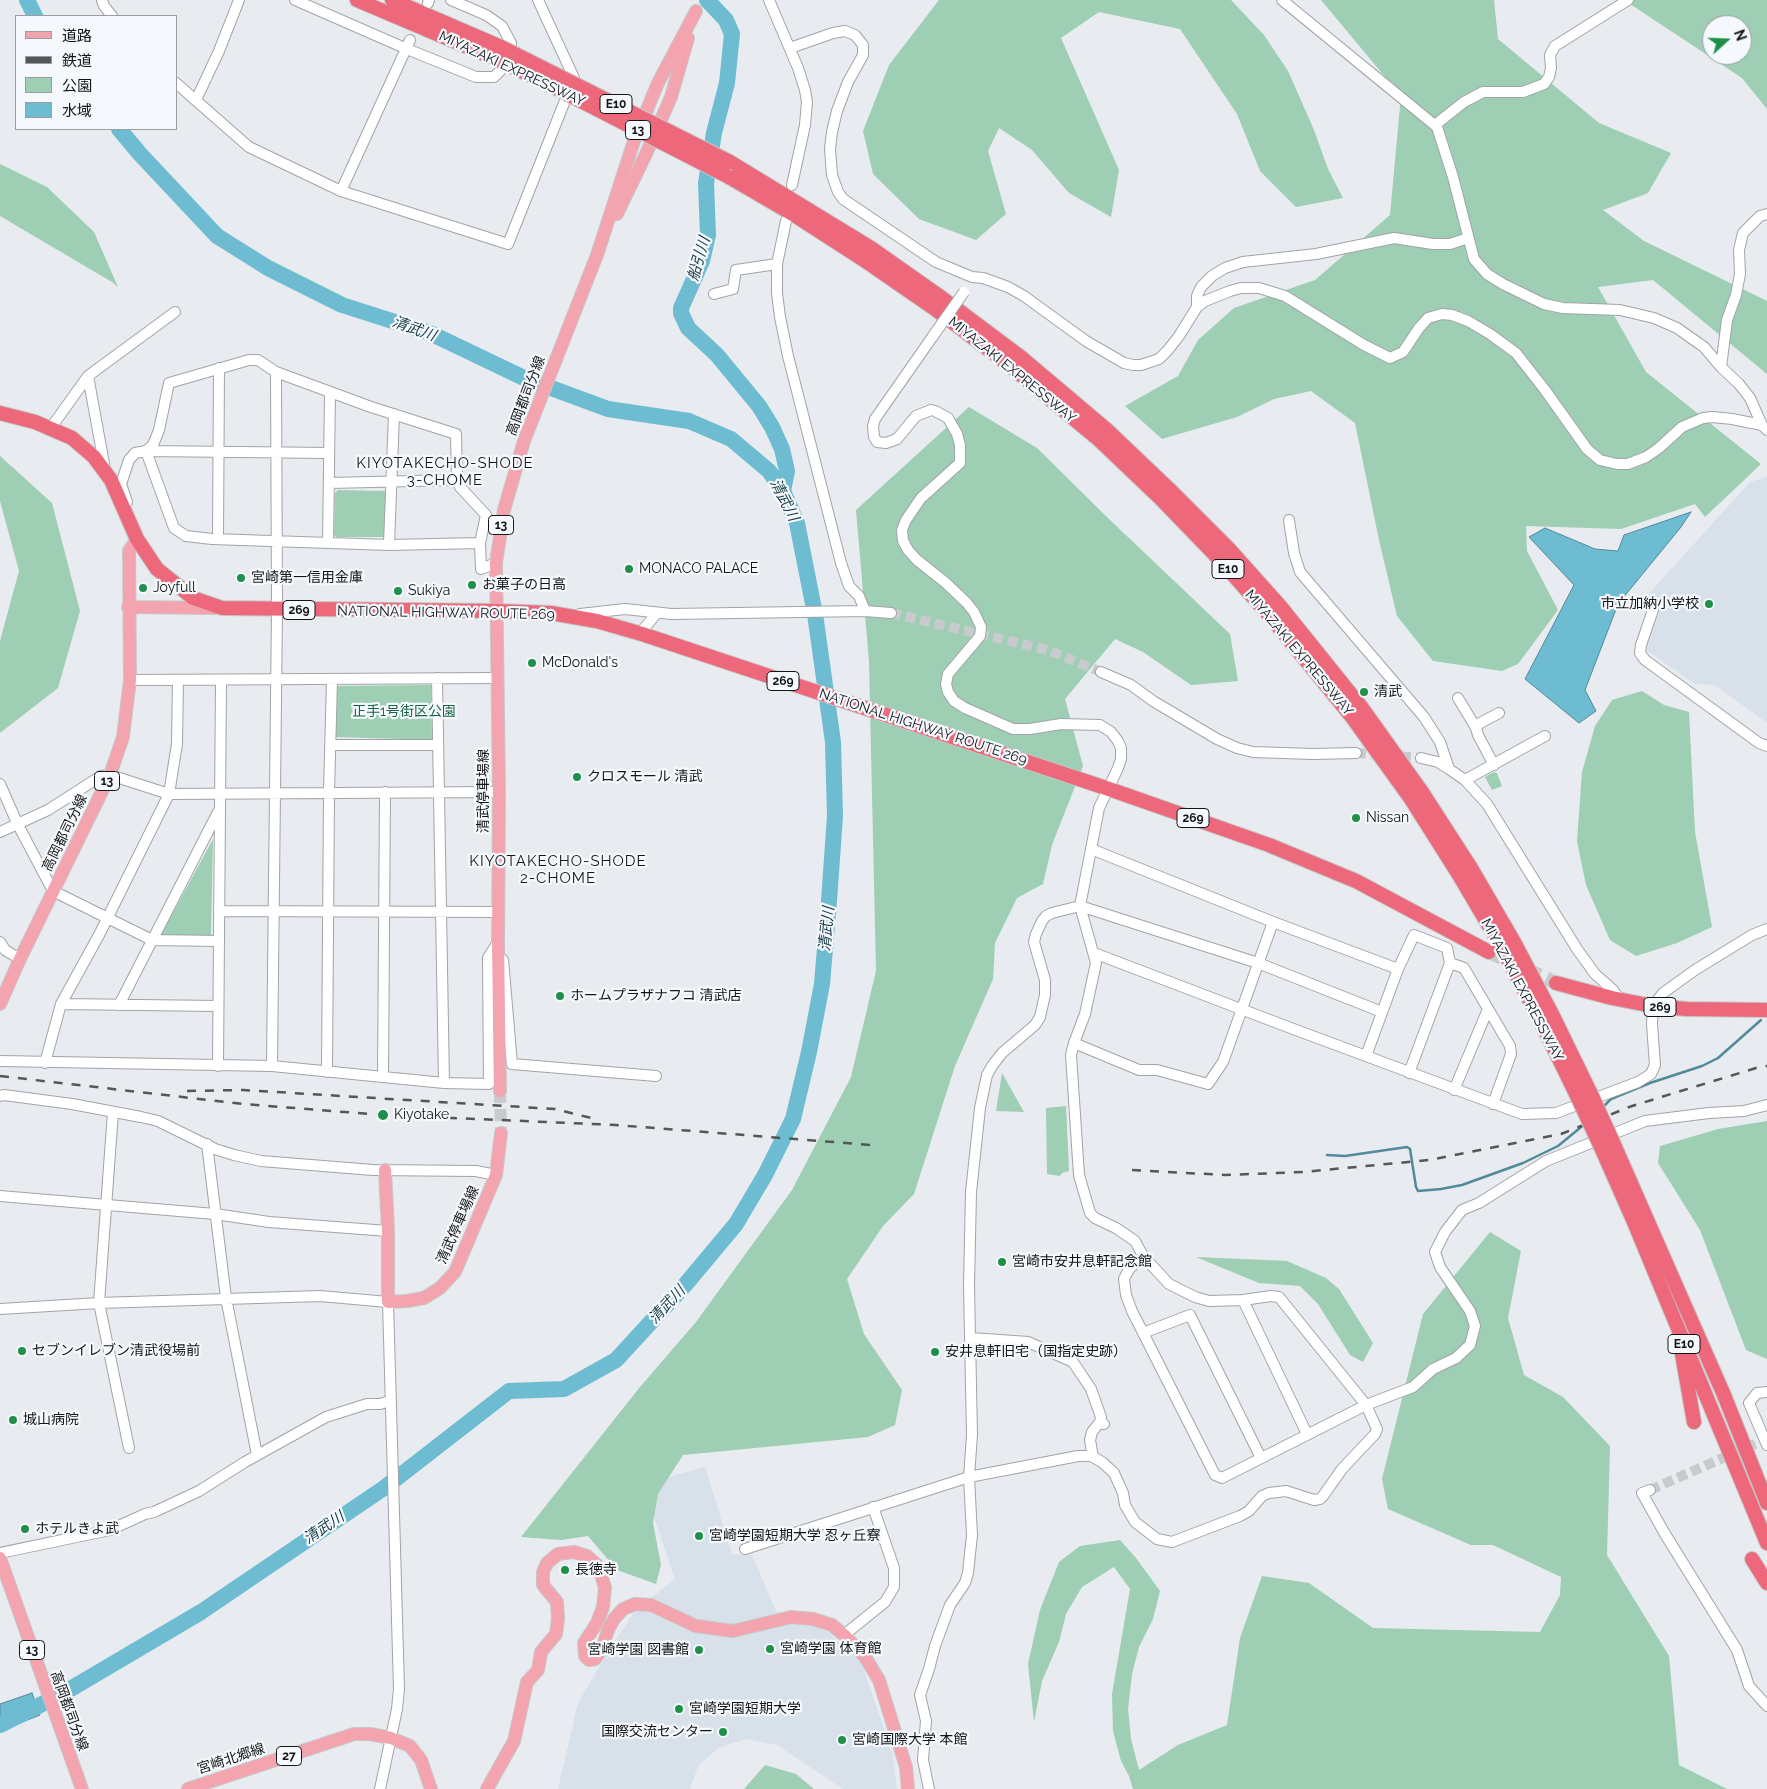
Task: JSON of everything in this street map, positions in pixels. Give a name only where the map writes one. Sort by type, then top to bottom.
[{"type":"highway","name":"MIYAZAKI EXPRESSWAY","points":[[357,0],[499,53],[544,82],[729,177],[796,216],[935,309],[1014,369],[1097,438],[1160,498],[1219,559],[1270,615],[1346,709],[1411,799],[1459,875],[1584,1095]]},
{"type":"highway","name":"MIYAZAKI EXPRESSWAY","points":[[392,0],[499,53],[730,162],[871,248],[1022,358],[1106,429],[1229,549],[1280,606],[1362,708],[1422,792],[1471,868],[1514,942],[1552,1016],[1584,1095],[1713,1370],[1767,1503]]},
{"type":"highway","name":"NATIONAL HIGHWAY ROUTE 269","points":[[0,413],[35,422],[72,438],[81,444],[94,457],[111,480],[138,539],[156,569],[193,598],[222,608],[498,612],[551,614],[597,621],[642,634],[1109,789],[1269,845],[1356,881],[1489,952]]},
{"type":"highway","name":"269","points":[[1556,984],[1653,1006],[1687,1009],[1767,1010]]},
{"type":"highway","name":"MIYAZAKI EXPRESSWAY","points":[[1606,1143],[1634,1222],[1767,1543]]},
{"type":"highway","points":[[1678,1328],[1694,1422]]},
{"type":"highway","points":[[1752,1560],[1767,1583]]},
{"type":"main road","name":"高岡都司分線","points":[[498,612],[496,563],[504,510],[524,441],[597,255],[646,154],[671,97],[697,6]]},
{"type":"main road","name":"高岡都司分線","points":[[0,1004],[110,774],[123,736],[130,680],[129,551],[138,539]]},
{"type":"main road","points":[[128,607],[222,608]]},
{"type":"main road","name":"清武停車場線","points":[[498,612],[500,1091]]},
{"type":"main road","name":"清武停車場線","points":[[388,1302],[424,1298],[440,1288],[454,1272],[496,1175],[501,1133]]},
{"type":"main road","points":[[385,1170],[388,1231],[388,1302]]},
{"type":"main road","points":[[487,1789],[514,1741],[527,1682],[538,1670],[541,1652],[556,1634],[558,1619],[557,1602],[543,1585],[543,1572],[547,1563],[558,1554],[574,1552],[587,1556],[599,1568],[605,1588],[603,1607],[597,1624],[584,1643],[584,1656],[588,1660],[595,1659],[602,1650],[608,1630],[614,1619],[623,1609],[635,1604],[651,1605],[696,1626],[733,1631],[791,1617],[813,1619],[832,1626],[844,1635],[865,1657],[879,1680],[906,1767],[908,1789]]},
{"type":"main road","name":"高岡都司分線","points":[[1,1558],[82,1789]]},
{"type":"main road","name":"宮崎北郷線","points":[[188,1789],[354,1734],[370,1734],[391,1738],[410,1746],[421,1760],[431,1789]]},
{"type":"street","points":[[102,0],[111,15]]},
{"type":"street","points":[[196,100],[219,51],[239,0]]},
{"type":"street","points":[[295,0],[408,45],[476,77],[494,76],[507,64],[511,43],[502,26],[486,15],[451,0]]},
{"type":"street","points":[[178,85],[249,147],[341,191],[508,244],[574,78],[538,0]]},
{"type":"street","points":[[768,0],[790,48],[805,90],[807,102],[806,125],[792,185]]},
{"type":"street","points":[[1282,0],[1435,125],[1444,146],[1474,259],[1487,274],[1544,304],[1563,308],[1620,310],[1654,318],[1677,328],[1704,347],[1739,384],[1750,398],[1765,427]]},
{"type":"street","points":[[1435,125],[1464,102],[1483,92],[1523,92],[1544,84],[1549,77],[1551,68],[1550,55],[1555,46],[1628,0]]},
{"type":"street","points":[[790,48],[838,31],[848,31],[860,40],[864,51],[863,55],[848,82],[837,111],[832,132],[831,163],[834,183],[838,192],[849,205],[936,262],[972,278],[983,278],[1008,287],[1024,296],[1086,341],[1116,359],[1133,365],[1148,364],[1164,355],[1179,336],[1197,307],[1205,300],[1230,290],[1259,288],[1285,296],[1364,345],[1390,358],[1403,352],[1428,318],[1442,314],[1460,318],[1490,334],[1516,353],[1587,449],[1600,460],[1617,464],[1628,464],[1646,457],[1682,427],[1704,418],[1732,419],[1765,427]]},
{"type":"street","points":[[341,191],[408,45]]},
{"type":"street","points":[[1721,367],[1727,320],[1736,295],[1740,274],[1739,250],[1743,233],[1760,216],[1767,214]]},
{"type":"street","points":[[786,221],[777,264],[777,293],[780,317],[788,356],[841,563],[849,586],[859,596],[865,611]]},
{"type":"street","points":[[1197,307],[1197,296],[1201,286],[1225,268],[1243,262],[1316,254],[1394,238],[1433,244],[1450,244],[1468,238]]},
{"type":"street","points":[[714,294],[733,289],[736,270],[777,264]]},
{"type":"street","points":[[745,1549],[969,1477],[1078,1456],[1093,1457],[1102,1462],[1114,1473],[1123,1493],[1125,1505],[1135,1522],[1157,1539],[1172,1542],[1240,1516],[1249,1511],[1262,1496],[1269,1493],[1286,1491],[1314,1500],[1320,1499],[1342,1469],[1375,1434],[1377,1429],[1366,1405],[1279,1297],[1209,1301],[1195,1297],[1169,1284],[1143,1256],[1135,1241],[1116,1228],[1095,1218],[1090,1212],[1079,1175],[1071,1056],[1085,1014],[1096,963],[1080,906],[1099,808],[1121,759],[1121,748],[1111,732],[1100,725],[1078,723],[1030,729],[1013,729],[965,708],[954,701],[948,692],[946,684],[948,674],[976,642],[980,636],[980,627],[974,612],[966,602],[908,550],[903,540],[902,530],[906,520],[921,498],[960,463],[960,444],[957,434],[948,418],[931,410],[916,416],[903,433],[892,442],[877,442],[874,437],[873,426],[875,419],[972,278]]},
{"type":"street","points":[[50,429],[88,376],[175,312]]},
{"type":"street","points":[[146,452],[153,445],[160,430],[169,382],[249,360],[258,360],[276,372],[456,434],[457,480],[460,487],[486,515],[480,542],[481,569],[496,563]]},
{"type":"street","points":[[218,539],[220,368]]},
{"type":"street","points":[[272,1066],[277,609],[276,372]]},
{"type":"street","points":[[88,376],[106,472]]},
{"type":"street","points":[[328,543],[330,392]]},
{"type":"street","points":[[389,546],[394,414]]},
{"type":"street","points":[[146,452],[174,528],[186,536],[389,546],[480,542]]},
{"type":"street","points":[[138,539],[121,484],[129,460],[135,453],[329,452]]},
{"type":"street","points":[[329,483],[457,480]]},
{"type":"street","points":[[1289,520],[1294,553],[1300,572],[1424,718],[1440,742],[1450,769]]},
{"type":"street","points":[[551,614],[585,614],[625,609],[671,614],[865,611],[891,613]]},
{"type":"street","points":[[1653,610],[1641,645],[1640,653],[1645,660],[1760,743],[1767,746]]},
{"type":"street","points":[[642,634],[641,632],[657,613]]},
{"type":"street","points":[[1101,672],[1131,685],[1153,701],[1217,739],[1237,748],[1252,752],[1356,753]]},
{"type":"street","points":[[437,678],[444,1083]]},
{"type":"street","points":[[130,680],[498,678]]},
{"type":"street","points":[[327,1072],[328,793],[332,679]]},
{"type":"street","points":[[45,1063],[61,1004],[107,918],[169,794],[177,744],[178,680]]},
{"type":"street","points":[[218,1066],[221,680]]},
{"type":"street","points":[[1458,698],[1476,728],[1494,765]]},
{"type":"street","points":[[1476,728],[1480,723],[1499,713]]},
{"type":"street","points":[[1465,780],[1545,736]]},
{"type":"street","points":[[330,745],[438,745]]},
{"type":"street","points":[[1421,758],[1438,762],[1450,769],[1465,780],[1487,804],[1577,949],[1595,974],[1613,990],[1619,999]]},
{"type":"street","points":[[0,832],[48,810],[101,776],[110,774],[169,794],[499,792]]},
{"type":"street","points":[[0,784],[18,824],[53,891],[152,940],[219,941]]},
{"type":"street","points":[[383,1077],[385,792]]},
{"type":"street","points":[[119,1005],[220,809]]},
{"type":"street","points":[[1091,849],[1273,922],[1398,969]]},
{"type":"street","points":[[929,1789],[923,1760],[926,1721],[920,1696],[950,1605],[965,1583],[968,1574],[972,1535],[969,1477],[972,1435],[969,1286],[971,1192],[980,1108],[988,1075],[996,1059],[1035,1026],[1040,1017],[1045,996],[1045,980],[1034,942],[1042,920],[1052,912],[1080,906],[1258,963],[1382,1012]]},
{"type":"street","points":[[219,911],[498,912]]},
{"type":"street","points":[[1074,1043],[1139,1070],[1157,1070],[1208,1084],[1223,1062],[1273,922]]},
{"type":"street","points":[[1094,953],[1493,1104],[1522,1114],[1556,1113],[1638,1082],[1651,1074],[1655,1065],[1652,1024],[1653,1006],[1663,993],[1752,935],[1767,929]]},
{"type":"street","points":[[1366,1056],[1398,969],[1414,935],[1447,948],[1450,963],[1409,1073]]},
{"type":"street","points":[[0,942],[5,950],[20,960]]},
{"type":"street","points":[[0,1061],[272,1066],[444,1083],[489,1084],[488,958],[498,942]]},
{"type":"street","points":[[498,942],[504,963],[512,1064],[656,1076]]},
{"type":"street","points":[[1450,963],[1464,968],[1510,1046],[1511,1054],[1493,1104]]},
{"type":"street","points":[[61,1004],[218,1006]]},
{"type":"street","points":[[1454,1090],[1488,1009]]},
{"type":"street","points":[[0,1096],[4,1094],[158,1121],[234,1155],[261,1161],[385,1170],[476,1171],[496,1175]]},
{"type":"street","points":[[1143,1256],[1130,1269],[1124,1279],[1126,1295],[1132,1311],[1216,1475],[1222,1478],[1366,1405],[1413,1387],[1433,1369],[1456,1358],[1470,1345],[1475,1326],[1470,1311],[1440,1267],[1435,1252],[1445,1232],[1462,1210],[1479,1203],[1546,1161],[1645,1121],[1709,1113],[1744,1111],[1767,1105]]},
{"type":"street","points":[[113,1112],[99,1303],[129,1448]]},
{"type":"street","points":[[207,1144],[226,1298],[257,1455]]},
{"type":"street","points":[[0,1196],[215,1214],[269,1222],[388,1231]]},
{"type":"street","points":[[0,1309],[99,1303],[320,1296],[388,1302],[399,1689],[397,1709],[380,1789]]},
{"type":"street","points":[[1243,1300],[1307,1434]]},
{"type":"street","points":[[1143,1333],[1190,1315],[1261,1458]]},
{"type":"street","points":[[971,1338],[1028,1342],[1073,1362],[1091,1389],[1101,1417],[1102,1423],[1092,1432],[1090,1440],[1093,1457]]},
{"type":"street","points":[[1763,1443],[1749,1403],[1757,1393],[1767,1392]]},
{"type":"street","points":[[1,1558],[110,1530],[199,1491],[257,1455],[326,1418],[367,1404],[380,1404],[390,1400]]},
{"type":"street","points":[[1650,1490],[1642,1493],[1665,1534],[1737,1650],[1749,1686],[1767,1706]]},
{"type":"street","points":[[844,1635],[885,1602],[894,1587],[894,1568],[873,1507]]},
{"type":"shaded area","name":"市立加納小学校","points":[[1767,477],[1767,723],[1715,685],[1695,684],[1646,650],[1660,610],[1644,599],[1750,482]]},
{"type":"shaded area","points":[[705,1467],[732,1554],[752,1555],[776,1611],[827,1631],[862,1665],[892,1751],[897,1789],[843,1789],[777,1745],[746,1739],[718,1748],[698,1766],[690,1789],[558,1789],[578,1703],[634,1612],[675,1579],[643,1484]]},
{"type":"green space","points":[[939,0],[1231,0],[1264,35],[1288,71],[1314,130],[1328,169],[1343,198],[1296,207],[1260,171],[1237,114],[1180,29],[1099,12],[1061,38],[1119,170],[1111,217],[1069,193],[1032,150],[999,128],[988,151],[1006,214],[976,240],[919,219],[873,174],[863,131],[889,65]]},
{"type":"green space","points":[[1321,0],[1494,0],[1498,39],[1599,123],[1671,153],[1648,193],[1603,210],[1644,241],[1767,301],[1767,374],[1653,280],[1598,287],[1646,372],[1761,464],[1705,517],[1695,504],[1621,529],[1526,526],[1527,551],[1558,610],[1518,664],[1502,671],[1433,661],[1397,616],[1355,423],[1311,391],[1274,399],[1237,417],[1162,439],[1125,406],[1178,376],[1198,340],[1234,308],[1315,280],[1390,215],[1401,96]]},
{"type":"green space","points":[[1624,0],[1767,0],[1767,109],[1742,78],[1722,65],[1752,65],[1752,15],[1702,15],[1702,52]]},
{"type":"green space","points":[[0,164],[47,187],[94,232],[118,287],[0,216]]},
{"type":"green space","points":[[969,407],[1037,448],[1230,634],[1238,681],[1191,685],[1143,652],[1115,639],[1065,699],[1083,766],[1052,845],[1043,884],[1017,898],[995,943],[993,979],[955,1066],[914,1194],[883,1226],[847,1279],[864,1334],[902,1390],[895,1425],[868,1437],[683,1455],[658,1494],[653,1523],[661,1565],[656,1584],[617,1570],[588,1536],[561,1540],[521,1537],[640,1387],[696,1322],[792,1190],[851,1077],[876,971],[869,661],[856,510]]},
{"type":"green space","points":[[0,456],[52,503],[80,611],[58,688],[0,733],[0,641],[19,571],[0,501]]},
{"type":"green space","points":[[338,490],[384,491],[387,493],[386,537],[337,537],[334,535],[335,493]]},
{"type":"green space","name":"正手1号街区公園","points":[[431,685],[432,740],[336,737],[336,686]]},
{"type":"green space","points":[[1642,691],[1664,705],[1689,712],[1695,832],[1712,927],[1677,943],[1636,956],[1610,940],[1586,885],[1577,841],[1582,772],[1595,726],[1612,700]]},
{"type":"green space","points":[[1494,772],[1497,773],[1502,786],[1492,790],[1485,777]]},
{"type":"green space","points":[[213,839],[211,935],[161,935]]},
{"type":"green space","points":[[1002,1073],[1024,1112],[996,1111]]},
{"type":"green space","points":[[1066,1106],[1069,1171],[1062,1173],[1060,1176],[1047,1174],[1046,1108]]},
{"type":"green space","points":[[1767,1121],[1767,1359],[1746,1350],[1700,1230],[1658,1163],[1660,1146],[1718,1129]]},
{"type":"green space","points":[[1490,1232],[1521,1251],[1508,1318],[1524,1375],[1563,1397],[1610,1446],[1607,1555],[1669,1656],[1679,1765],[1727,1789],[1133,1789],[1121,1761],[1113,1731],[1112,1694],[1130,1589],[1114,1567],[1082,1587],[1066,1614],[1059,1642],[1042,1681],[1034,1722],[1028,1664],[1040,1610],[1059,1562],[1080,1546],[1120,1540],[1160,1591],[1153,1619],[1139,1647],[1132,1674],[1128,1709],[1131,1739],[1139,1770],[1178,1745],[1227,1725],[1240,1638],[1262,1576],[1309,1583],[1373,1628],[1540,1632],[1560,1595],[1561,1577],[1493,1545],[1471,1545],[1388,1509],[1382,1479],[1423,1314]]},
{"type":"green space","points":[[1196,1257],[1287,1261],[1326,1278],[1339,1289],[1373,1343],[1363,1362],[1350,1355],[1318,1304],[1300,1286],[1259,1283]]},
{"type":"green space","points":[[765,1765],[796,1774],[814,1789],[744,1789]]},
{"type":"water","points":[[1691,512],[1618,604],[1585,690],[1596,711],[1579,723],[1525,679],[1574,585],[1529,537],[1545,528],[1595,549],[1618,551],[1624,535]]},
{"type":"water","points":[[32,1693],[40,1715],[0,1731],[0,1704]]},
{"type":"waterway","name":"清武川","points":[[27,0],[34,15]]},
{"type":"waterway","name":"船引川","points":[[707,0],[726,20],[732,34],[727,83],[714,133],[706,183],[708,235],[702,261],[681,308],[681,313],[688,328],[717,355],[759,406],[772,427],[782,449],[787,471],[783,491]]},
{"type":"waterway","name":"清武川","points":[[0,1725],[62,1694],[201,1612],[384,1488],[509,1391],[564,1389],[616,1360],[685,1285],[736,1224],[765,1175],[793,1119],[809,1052],[822,984],[829,901],[835,816],[833,742],[815,614],[797,523],[783,491],[769,471],[731,439],[689,421],[608,409],[524,378],[430,333],[342,305],[268,268],[217,236],[120,130]]},
{"type":"waterway","points":[[1603,1107],[1611,1099],[1650,1083],[1702,1066],[1718,1058],[1761,1020]]},
{"type":"waterway","points":[[1327,1155],[1345,1156],[1407,1147],[1410,1149],[1418,1191],[1441,1189],[1462,1185],[1523,1163],[1558,1146],[1586,1123]]},
{"type":"tunnel","points":[[891,613],[1048,650],[1101,672]]},
{"type":"tunnel","points":[[1356,753],[1421,758]]},
{"type":"tunnel","points":[[1489,952],[1556,983]]},
{"type":"tunnel","points":[[500,1091],[501,1133]]},
{"type":"tunnel","points":[[1650,1490],[1757,1443]]},
{"type":"railway","points":[[1132,1170],[1225,1175],[1303,1172],[1429,1160],[1561,1134],[1632,1106],[1767,1066]]},
{"type":"railway","points":[[0,1076],[243,1104],[383,1115],[616,1125],[871,1145]]},
{"type":"railway","points":[[187,1091],[243,1090],[555,1109],[595,1119]]},
{"type":"place","name":"MONACO PALACE","points":[[629,569]]},
{"type":"place","name":"宮崎第一信用金庫","points":[[241,578]]},
{"type":"place","name":"お菓子の日高","points":[[472,585]]},
{"type":"place","name":"Joyfull","points":[[143,588]]},
{"type":"place","name":"Sukiya","points":[[398,591]]},
{"type":"place","name":"市立加納小学校","points":[[1709,604]]},
{"type":"place","name":"McDonald's","points":[[532,663]]},
{"type":"place","name":"清武","points":[[1364,692]]},
{"type":"place","name":"クロスモール 清武","points":[[577,777]]},
{"type":"place","name":"Nissan","points":[[1356,818]]},
{"type":"place","name":"ホームプラザナフコ 清武店","points":[[560,996]]},
{"type":"place","name":"Kiyotake","points":[[383,1115]]},
{"type":"place","name":"宮崎市安井息軒記念館","points":[[1002,1262]]},
{"type":"place","name":"セブンイレブン清武役場前","points":[[22,1351]]},
{"type":"place","name":"安井息軒旧宅（国指定史跡）","points":[[935,1352]]},
{"type":"place","name":"城山病院","points":[[13,1420]]},
{"type":"place","name":"ホテルきよ武","points":[[25,1529]]},
{"type":"place","name":"宮崎学園短期大学 忍ヶ丘寮","points":[[699,1536]]},
{"type":"place","name":"長徳寺","points":[[565,1570]]},
{"type":"place","name":"宮崎学園 体育館","points":[[770,1649]]},
{"type":"place","name":"宮崎学園 図書館","points":[[699,1650]]},
{"type":"place","name":"宮崎学園短期大学","points":[[679,1709]]},
{"type":"place","name":"国際交流センター","points":[[723,1732]]},
{"type":"place","name":"宮崎国際大学 本館","points":[[842,1740]]},
{"type":"district","name":"KIYOTAKECHO-SHODE 3-CHOME","points":[[445,472]]},
{"type":"district","name":"KIYOTAKECHO-SHODE 2-CHOME","points":[[558,870]]}]
